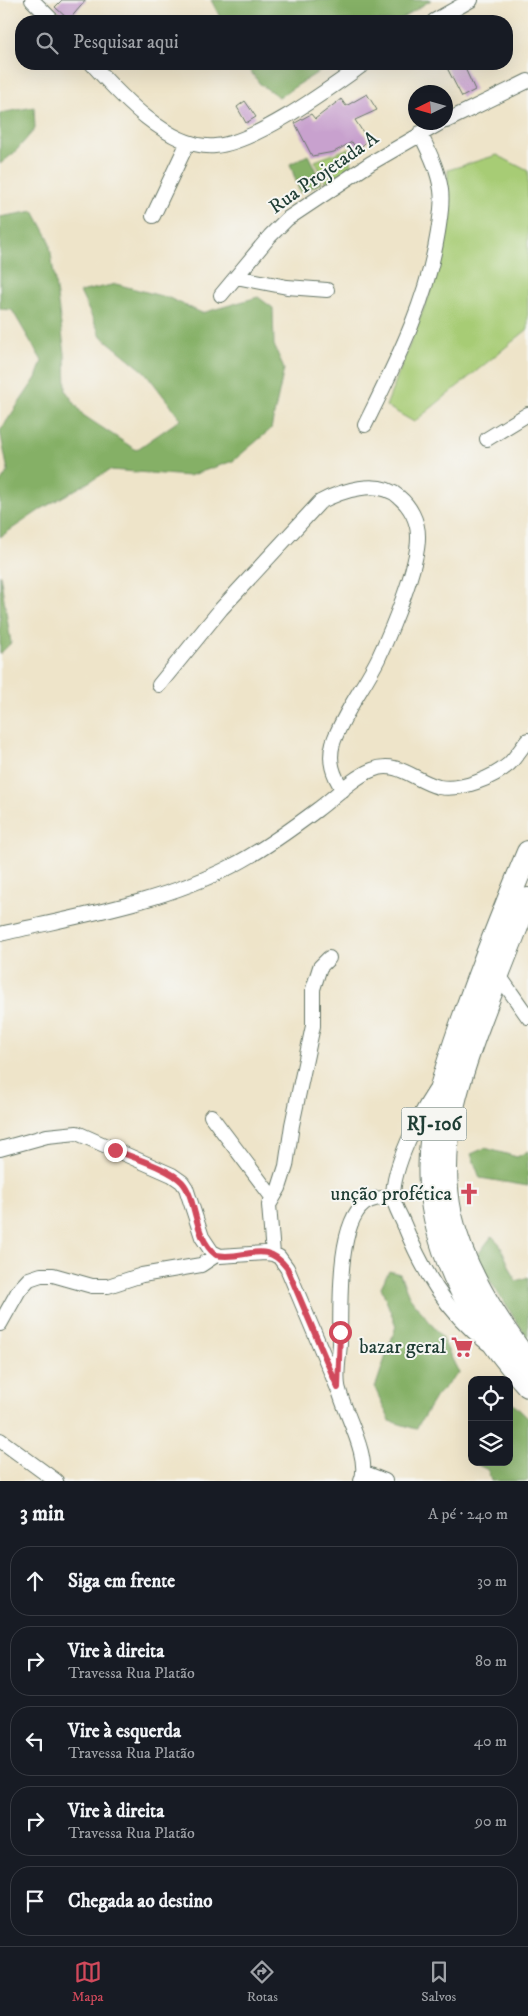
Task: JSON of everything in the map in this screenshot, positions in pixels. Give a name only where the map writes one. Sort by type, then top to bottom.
[{"type":"highway","name":"RJ-106","points":[[528,852],[471,996],[442,1080],[435,1112],[430,1184],[435,1217],[447,1260],[468,1303],[498,1352],[528,1386]]},
{"type":"highway","name":"RJ-106","points":[[528,899],[464,1066],[451,1109],[446,1143],[446,1182],[451,1216],[464,1256],[499,1323],[528,1362]]},
{"type":"street","points":[[32,0],[47,15]]},
{"type":"street","points":[[445,15],[471,0]]},
{"type":"street","points":[[98,70],[116,90],[153,122],[188,142],[214,146],[242,139],[262,130],[324,92],[355,70]]},
{"type":"street","name":"Rua Projetada A","points":[[453,118],[528,81]]},
{"type":"street","name":"Rua Projetada A","points":[[221,295],[287,219],[427,130]]},
{"type":"street","points":[[365,424],[412,330],[430,272],[436,242],[442,208],[441,191],[436,166],[420,133]]},
{"type":"street","points":[[153,216],[188,142]]},
{"type":"street","points":[[236,276],[287,288],[327,290]]},
{"type":"street","points":[[487,440],[528,414]]},
{"type":"street","points":[[159,686],[222,609],[320,502],[340,492],[368,488],[392,491],[407,504],[417,526],[418,537],[415,564],[378,659],[333,744],[332,771],[343,790]]},
{"type":"street","points":[[0,934],[127,904],[179,888],[232,866],[316,810],[371,770],[384,767],[416,776],[439,787],[455,787],[481,780],[509,764],[528,740]]},
{"type":"street","points":[[329,958],[320,967],[313,989],[313,1026],[308,1057],[292,1125],[286,1166],[269,1205],[273,1254],[287,1268],[338,1388],[352,1425],[363,1477],[385,1481]]},
{"type":"street","points":[[498,974],[528,1017]]},
{"type":"street","points":[[442,1080],[412,1130],[400,1165],[393,1198],[417,1256],[443,1300],[473,1332],[498,1352]]},
{"type":"street","points":[[211,1116],[272,1197]]},
{"type":"street","points":[[0,1149],[47,1136],[77,1132],[172,1175],[182,1182],[202,1237],[216,1255]]},
{"type":"street","points":[[338,1388],[341,1266],[351,1228],[357,1212],[364,1204],[376,1198],[393,1198]]},
{"type":"street","points":[[0,1324],[19,1290],[30,1280],[41,1275],[53,1275],[92,1286],[108,1286],[142,1275],[201,1265],[216,1255],[273,1254]]},
{"type":"street","points":[[0,1440],[56,1481]]},
{"type":"green space","points":[[211,0],[431,0],[407,15],[219,15]]},
{"type":"green space","points":[[250,70],[322,70],[279,97],[260,84]]},
{"type":"green space","points":[[34,107],[35,129],[14,153],[0,164],[0,113]]},
{"type":"green space","points":[[349,148],[352,166],[326,182],[315,161]]},
{"type":"green space","points":[[308,155],[322,183],[300,193],[290,164]]},
{"type":"green space","points":[[497,155],[528,171],[528,329],[414,422],[386,406],[444,256],[448,170]]},
{"type":"green space","points":[[34,211],[49,239],[65,354],[66,391],[83,415],[136,450],[181,419],[145,372],[101,336],[80,292],[116,284],[169,298],[202,313],[258,297],[273,308],[274,345],[284,369],[271,429],[233,461],[189,476],[110,470],[43,508],[0,537],[0,483],[8,471],[0,431],[36,378],[42,361],[12,310],[0,309],[0,217]]},
{"type":"green space","points":[[0,574],[11,643],[0,654]]},
{"type":"green space","points":[[485,1148],[517,1157],[528,1151],[528,1186],[480,1178],[471,1154]]},
{"type":"green space","points":[[492,1236],[499,1243],[516,1281],[528,1277],[528,1339],[475,1258]]},
{"type":"green space","points":[[389,1271],[400,1274],[409,1296],[441,1336],[459,1373],[436,1396],[416,1429],[390,1421],[375,1388],[396,1326],[381,1287]]},
{"type":"green space","points":[[513,1404],[528,1418],[528,1481],[491,1481],[488,1470],[480,1466],[513,1466]]},
{"type":"building","points":[[62,0],[86,0],[73,15],[64,15],[55,7]]},
{"type":"building","points":[[448,70],[466,70],[475,90],[462,97]]},
{"type":"building","points":[[367,94],[377,110],[355,120],[368,140],[357,151],[352,142],[334,152],[312,156],[295,123],[311,114],[315,119],[341,99],[346,106]]},
{"type":"building","points":[[245,101],[256,117],[246,123],[237,107]]},
{"type":"place","name":"unção profética","points":[[469,1194]]},
{"type":"place","name":"bazar geral","points":[[462,1347]]},
{"type":"route","points":[[115,1150],[160,1169],[182,1182],[186,1188],[202,1237],[216,1255],[265,1252],[279,1258],[287,1268],[338,1388],[340,1332]]}]
